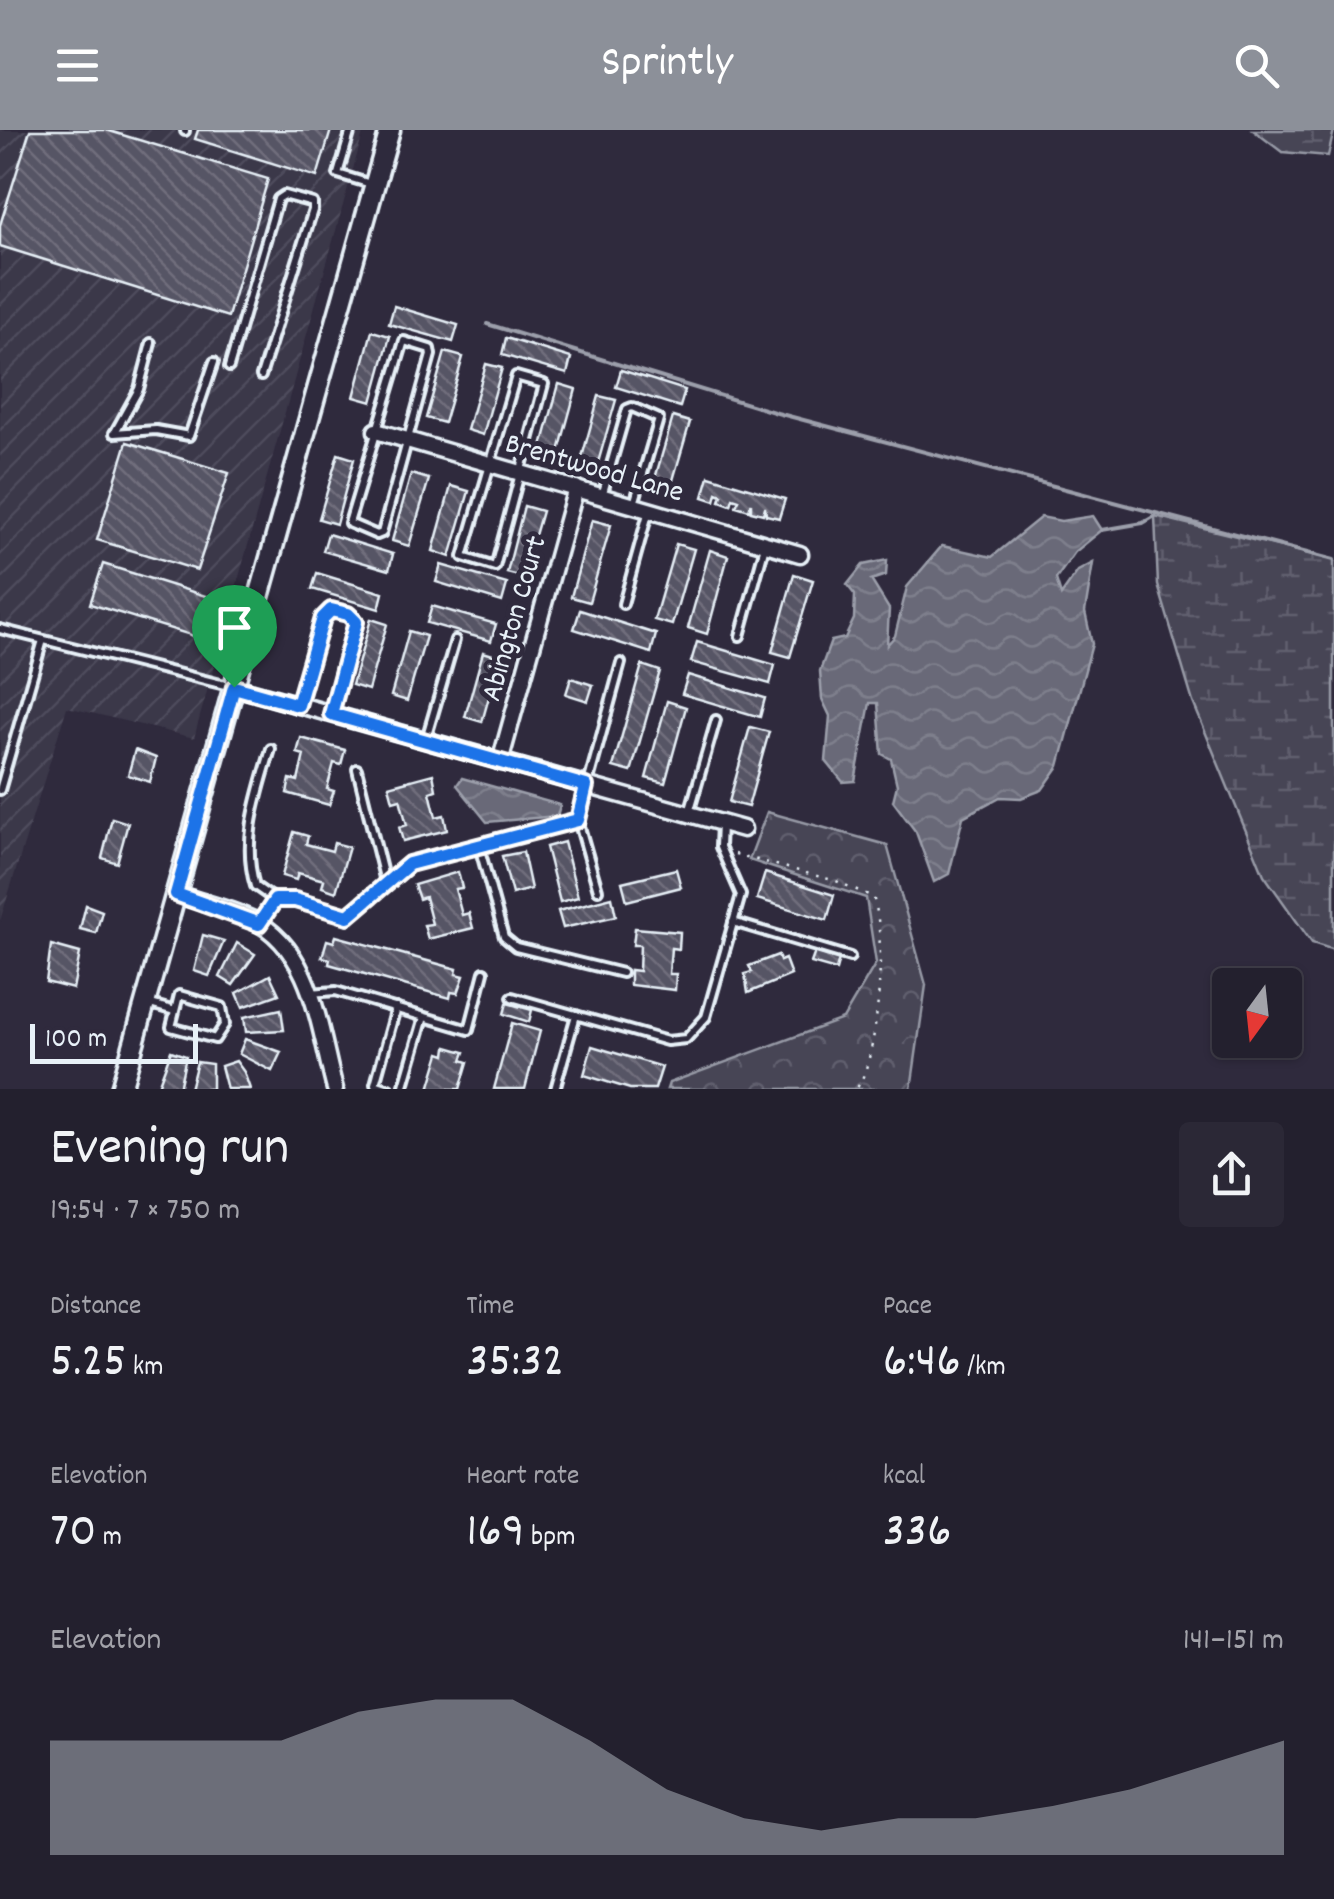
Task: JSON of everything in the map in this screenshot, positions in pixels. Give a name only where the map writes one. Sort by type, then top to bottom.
[{"type":"street","points":[[122,1089],[390,130]]},
{"type":"street","name":"Brentwood Lane","points":[[376,431],[800,554]]},
{"type":"street","name":"Abington Court","points":[[500,762],[576,488]]},
{"type":"street","points":[[234,687],[743,829]]},
{"type":"street","points":[[176,894],[259,924],[292,952],[309,993],[334,1089]]},
{"type":"lane","points":[[351,130],[338,174],[375,186]]},
{"type":"lane","points":[[230,367],[278,199],[284,196],[304,200],[313,203],[313,210],[262,376]]},
{"type":"lane","points":[[151,342],[139,388],[114,433],[156,430],[189,436],[214,362]]},
{"type":"lane","points":[[404,342],[430,349],[382,533],[377,535],[349,523],[376,431],[399,346],[404,342]]},
{"type":"lane","points":[[516,376],[544,384],[495,566],[463,558],[490,464],[516,376]]},
{"type":"lane","points":[[602,496],[627,409],[632,406],[659,418],[623,604]]},
{"type":"lane","points":[[740,636],[766,544]]},
{"type":"lane","points":[[298,705],[323,618],[331,610],[348,614],[356,620],[356,628],[331,714]]},
{"type":"lane","points":[[0,629],[234,687]]},
{"type":"lane","points":[[0,790],[43,640]]},
{"type":"lane","points":[[426,740],[455,640]]},
{"type":"lane","points":[[598,890],[578,820],[620,663]]},
{"type":"lane","points":[[689,814],[716,720]]},
{"type":"lane","points":[[271,749],[250,823],[251,872],[255,886],[275,900],[295,900],[348,916],[409,864],[578,820]]},
{"type":"lane","points":[[358,769],[385,883]]},
{"type":"lane","points":[[512,997],[667,1042],[686,1039],[706,1017],[741,895],[724,854],[721,823]]},
{"type":"lane","points":[[480,846],[504,938],[516,947],[622,973]]},
{"type":"lane","points":[[259,924],[275,900]]},
{"type":"lane","points":[[733,922],[850,957]]},
{"type":"lane","points":[[309,993],[336,992],[469,1030],[484,972]]},
{"type":"lane","points":[[179,995],[222,1007],[224,1024],[215,1038],[200,1035],[171,1027],[175,1011],[179,995]]},
{"type":"lane","points":[[146,1002],[175,1011]]},
{"type":"lane","points":[[389,1089],[375,1084],[396,1008]]},
{"type":"lane","points":[[555,1089],[576,1015]]},
{"type":"lane","points":[[403,1089],[424,1016]]},
{"type":"path","points":[[724,854],[742,855],[836,882],[872,897],[880,919],[882,951],[872,1052],[866,1077],[856,1089]]},
{"type":"shaded area","points":[[0,130],[364,130],[194,738],[67,707],[0,921]]},
{"type":"green space","points":[[1253,130],[1334,130],[1328,156],[1282,152]]},
{"type":"green space","points":[[1155,516],[1334,560],[1334,950],[1312,943],[1264,875],[1193,702],[1158,585]]},
{"type":"green space","points":[[767,812],[887,845],[926,985],[911,1089],[667,1089],[669,1083],[843,1019],[876,963],[866,898],[749,860]]},
{"type":"water","points":[[1093,516],[1102,530],[1075,552],[1056,579],[1061,595],[1078,571],[1093,563],[1085,612],[1092,644],[1059,766],[1042,790],[1021,798],[1000,797],[963,817],[949,874],[934,882],[916,832],[893,801],[897,785],[891,759],[882,754],[878,703],[870,703],[855,781],[843,782],[826,761],[830,716],[822,699],[820,671],[831,641],[845,638],[854,619],[855,595],[847,585],[863,565],[887,560],[886,575],[871,580],[889,609],[887,645],[895,636],[907,587],[942,546],[992,557],[1041,517],[1061,521]]},
{"type":"water","points":[[462,778],[560,805],[557,816],[487,822],[457,785]]},
{"type":"building","points":[[30,130],[106,130],[268,179],[228,317],[0,246],[0,225]]},
{"type":"building","points":[[198,130],[331,130],[317,177],[195,139]]},
{"type":"building","points":[[394,306],[458,325],[453,342],[389,324]]},
{"type":"building","points":[[372,331],[390,336],[372,402],[354,397]]},
{"type":"building","points":[[506,338],[571,358],[567,374],[502,355]]},
{"type":"building","points":[[445,352],[463,357],[444,423],[426,418]]},
{"type":"building","points":[[486,364],[502,368],[483,435],[467,430]]},
{"type":"building","points":[[621,370],[685,390],[680,407],[616,387]]},
{"type":"building","points":[[559,384],[576,389],[558,455],[541,450]]},
{"type":"building","points":[[599,396],[616,400],[597,466],[581,461]]},
{"type":"building","points":[[673,417],[690,422],[671,487],[654,482]]},
{"type":"building","points":[[127,442],[229,473],[197,570],[97,540]]},
{"type":"building","points":[[338,454],[354,459],[336,524],[319,519]]},
{"type":"building","points":[[411,474],[429,479],[409,546],[392,541]]},
{"type":"building","points":[[709,476],[785,499],[779,518],[766,515],[765,507],[763,514],[751,511],[751,503],[749,510],[736,506],[739,500],[733,498],[731,505],[720,501],[722,495],[717,493],[715,501],[703,497]]},
{"type":"building","points":[[451,486],[469,491],[450,557],[433,551]]},
{"type":"building","points":[[524,506],[542,511],[523,577],[507,573]]},
{"type":"building","points":[[592,520],[611,525],[589,602],[571,597]]},
{"type":"building","points":[[328,534],[393,554],[389,570],[323,551]]},
{"type":"building","points":[[676,544],[694,549],[672,625],[654,620]]},
{"type":"building","points":[[710,550],[728,556],[707,634],[688,628]]},
{"type":"building","points":[[103,564],[209,597],[197,637],[90,604]]},
{"type":"building","points":[[441,565],[507,584],[502,602],[436,582]]},
{"type":"building","points":[[317,573],[383,593],[379,609],[312,589]]},
{"type":"building","points":[[794,574],[813,580],[790,657],[772,652]]},
{"type":"building","points":[[432,606],[496,624],[491,641],[427,623]]},
{"type":"building","points":[[580,610],[656,634],[651,653],[574,629]]},
{"type":"building","points":[[371,619],[387,624],[368,690],[352,685]]},
{"type":"building","points":[[409,631],[426,636],[407,701],[391,696]]},
{"type":"building","points":[[697,642],[775,665],[770,684],[691,662]]},
{"type":"building","points":[[483,652],[500,657],[482,722],[465,717]]},
{"type":"building","points":[[642,665],[660,671],[631,772],[613,767]]},
{"type":"building","points":[[688,675],[765,698],[760,717],[682,694]]},
{"type":"building","points":[[571,678],[593,685],[588,701],[566,694]]},
{"type":"building","points":[[667,701],[686,707],[665,783],[646,778]]},
{"type":"building","points":[[750,727],[769,732],[748,807],[729,802]]},
{"type":"building","points":[[301,738],[345,750],[341,765],[334,763],[327,789],[334,791],[329,805],[287,793],[290,779],[298,781],[304,755],[297,753]]},
{"type":"building","points":[[135,750],[156,758],[150,782],[128,775]]},
{"type":"building","points":[[433,774],[436,790],[430,792],[436,817],[444,815],[447,830],[403,841],[399,827],[407,825],[400,799],[393,801],[389,786]]},
{"type":"building","points":[[112,818],[128,823],[117,863],[102,858]]},
{"type":"building","points":[[294,832],[308,836],[306,844],[332,851],[334,843],[349,847],[336,892],[322,887],[324,880],[298,873],[296,880],[282,876]]},
{"type":"building","points":[[564,842],[578,897],[560,902],[546,847]]},
{"type":"building","points":[[523,852],[531,889],[512,894],[502,856]]},
{"type":"building","points":[[676,869],[681,887],[627,901],[622,882]]},
{"type":"building","points":[[458,872],[462,888],[455,889],[462,915],[469,913],[473,928],[428,939],[424,925],[432,924],[425,897],[419,899],[414,885]]},
{"type":"building","points":[[765,873],[834,895],[827,920],[757,899]]},
{"type":"building","points":[[612,897],[616,916],[563,928],[558,911]]},
{"type":"building","points":[[86,905],[102,911],[96,933],[80,929]]},
{"type":"building","points":[[635,928],[680,932],[679,949],[671,948],[669,974],[676,974],[675,990],[630,985],[630,970],[639,971],[640,945],[633,945]]},
{"type":"building","points":[[203,935],[224,941],[209,976],[194,971]]},
{"type":"building","points":[[336,936],[457,969],[456,974],[464,976],[458,993],[451,992],[450,998],[329,964],[330,959],[322,957],[327,940],[334,942]]},
{"type":"building","points":[[237,943],[255,954],[233,985],[220,977]]},
{"type":"building","points":[[51,945],[80,953],[73,989],[46,982]]},
{"type":"building","points":[[815,952],[839,959],[836,970],[811,963]]},
{"type":"building","points":[[778,955],[780,961],[785,959],[791,975],[748,993],[745,974],[752,972],[749,966]]},
{"type":"building","points":[[270,975],[279,994],[243,1007],[237,993]]},
{"type":"building","points":[[507,1003],[532,1010],[529,1022],[504,1014]]},
{"type":"building","points":[[281,1009],[284,1030],[246,1032],[244,1017]]},
{"type":"building","points":[[512,1023],[540,1031],[525,1089],[494,1089]]},
{"type":"building","points":[[245,1039],[281,1052],[272,1071],[239,1054]]},
{"type":"building","points":[[592,1046],[662,1067],[655,1089],[630,1089],[584,1075]]},
{"type":"building","points":[[447,1047],[465,1052],[462,1060],[468,1062],[460,1089],[429,1089],[440,1053],[446,1055]]},
{"type":"building","points":[[171,1051],[186,1056],[179,1089],[158,1086]]},
{"type":"building","points":[[236,1061],[250,1089],[227,1089],[221,1066]]},
{"type":"building","points":[[197,1062],[212,1064],[212,1089],[190,1089]]},
{"type":"waterway","points":[[487,324],[777,413],[1334,560]]},
{"type":"waterway","points":[[1102,530],[1143,523],[1155,516]]},
{"type":"route","points":[[331,610],[348,614],[356,620],[356,628],[331,714],[586,786],[583,812],[578,820],[409,864],[348,916],[295,900],[275,900],[259,924],[176,894],[234,687],[298,705],[323,618],[331,610]]}]
